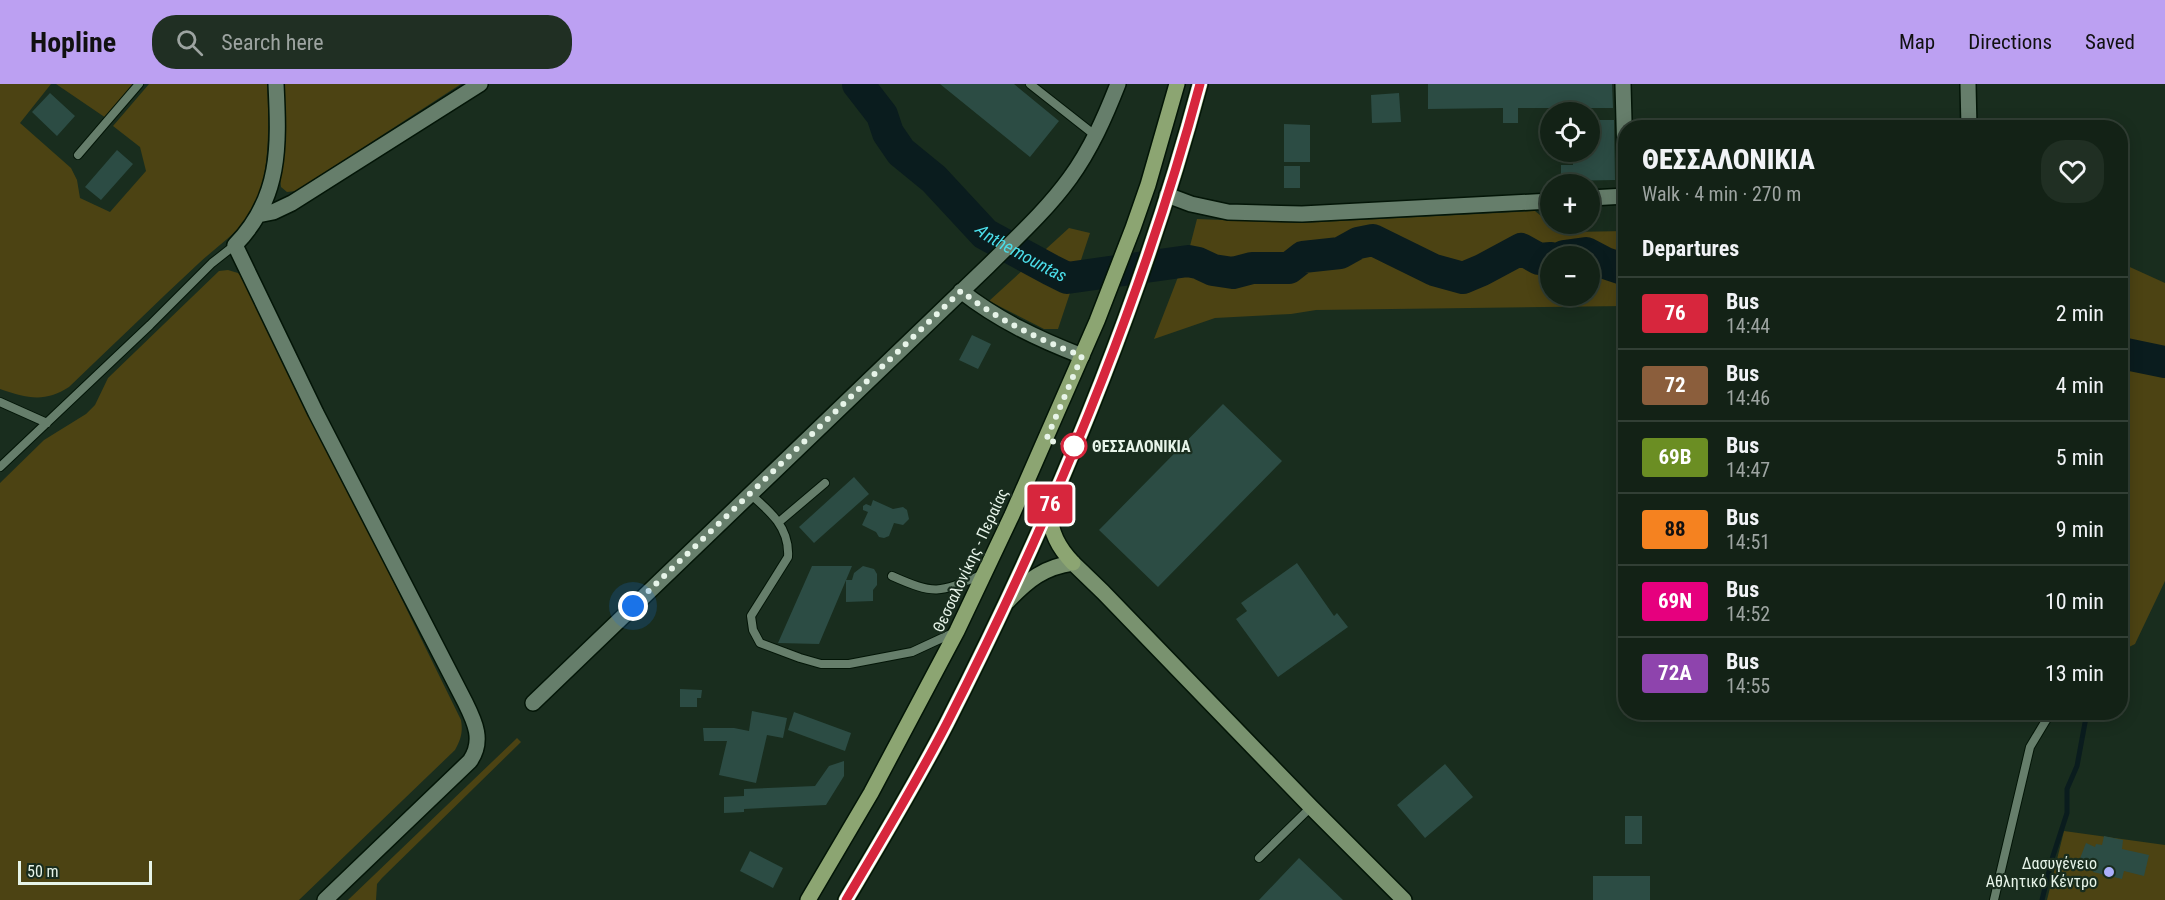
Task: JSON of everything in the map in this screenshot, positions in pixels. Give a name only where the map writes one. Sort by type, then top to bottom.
[{"type":"main road","name":"Θεσσαλονίκης - Περαίας","points":[[808,900],[871,793],[986,573],[1097,321],[1148,185],[1177,84]]},
{"type":"main road","points":[[846,900],[946,724],[1006,603],[1048,509],[1121,328],[1157,228],[1200,84]]},
{"type":"main road","points":[[1048,509],[1054,537],[1061,550],[1073,563]]},
{"type":"street","points":[[276,84],[277,135],[270,192],[245,235],[235,245],[316,413],[465,702],[478,737],[477,751],[470,761],[325,900]]},
{"type":"street","points":[[258,215],[273,212],[292,203],[480,84]]},
{"type":"street","points":[[533,703],[988,266],[1047,206],[1069,179],[1096,136],[1118,84]]},
{"type":"street","points":[[1623,84],[1624,120]]},
{"type":"street","points":[[1968,84],[1969,120]]},
{"type":"street","points":[[1167,195],[1191,204],[1228,212],[1302,214],[1540,202]]},
{"type":"street","points":[[1600,197],[1618,196]]},
{"type":"street","points":[[961,291],[983,309],[1008,323],[1082,356]]},
{"type":"street","points":[[1006,603],[1022,586],[1041,572],[1073,563],[1404,900]]},
{"type":"lane","points":[[78,155],[140,84]]},
{"type":"lane","points":[[1030,84],[1096,136]]},
{"type":"lane","points":[[0,467],[212,263],[235,245]]},
{"type":"lane","points":[[0,402],[47,423]]},
{"type":"lane","points":[[779,522],[825,483]]},
{"type":"lane","points":[[750,494],[779,522],[784,530],[788,557],[751,616],[753,630],[760,643],[820,664],[849,664],[912,652],[957,631]]},
{"type":"lane","points":[[892,576],[925,590],[944,591],[986,573]]},
{"type":"lane","points":[[1994,900],[2030,747],[2046,720]]},
{"type":"lane","points":[[1259,858],[1311,807]]},
{"type":"shaded area","points":[[0,84],[51,84],[20,123],[71,168],[77,180],[80,198],[110,212],[146,171],[140,147],[113,126],[149,84],[267,84],[266,159],[261,189],[253,211],[231,235],[69,387],[43,397],[27,397],[0,389]]},
{"type":"shaded area","points":[[56,84],[135,84],[106,118]]},
{"type":"shaded area","points":[[284,84],[461,84],[296,191],[287,192],[281,187],[280,177],[285,118]]},
{"type":"shaded area","points":[[1535,211],[1540,215],[1540,234],[1600,234],[1600,231],[1618,231],[1618,306],[1316,310],[1291,314],[1215,318],[1154,339],[1190,246],[1197,219],[1301,223]]},
{"type":"shaded area","points":[[1069,228],[1090,233],[1058,329],[1044,329],[989,301]]},
{"type":"shaded area","points":[[2128,266],[2165,283],[2165,581],[2135,644],[2128,648]]},
{"type":"shaded area","points":[[228,270],[238,273],[246,282],[461,720],[460,739],[455,750],[299,900],[0,900],[0,483],[44,440],[86,414],[95,405],[108,378],[219,271]]},
{"type":"shaded area","points":[[517,738],[521,742],[382,878],[377,884],[376,900],[348,900]]},
{"type":"shaded area","name":"Δασυγένειο Αθλητικό Κέντρο","points":[[2064,831],[2165,845],[2165,900],[2047,900]]},
{"type":"building","points":[[940,84],[1014,84],[1059,121],[1030,157]]},
{"type":"building","points":[[1428,84],[1612,84],[1613,108],[1600,108],[1600,102],[1540,102],[1540,108],[1518,108],[1518,123],[1503,123],[1503,108],[1428,109]]},
{"type":"building","points":[[50,93],[75,116],[57,136],[32,112]]},
{"type":"building","points":[[1399,93],[1401,122],[1372,123],[1371,95]]},
{"type":"building","points":[[1600,120],[1614,120],[1615,180],[1600,180],[1600,174],[1561,174],[1561,165],[1573,165],[1573,162],[1600,162]]},
{"type":"building","points":[[1284,124],[1310,125],[1310,162],[1284,162]]},
{"type":"building","points":[[117,150],[133,164],[101,200],[85,187]]},
{"type":"building","points":[[1284,166],[1300,166],[1300,188],[1284,188]]},
{"type":"building","points":[[972,335],[991,344],[978,369],[959,360]]},
{"type":"building","points":[[1223,404],[1282,461],[1158,587],[1099,530]]},
{"type":"building","points":[[854,477],[869,494],[814,543],[799,527]]},
{"type":"building","points":[[873,500],[893,509],[903,507],[907,510],[909,519],[903,525],[894,523],[889,536],[879,537],[876,532],[862,525],[868,512],[863,510],[863,506],[866,504],[871,506]]},
{"type":"building","points":[[1297,563],[1334,616],[1337,613],[1348,627],[1278,677],[1236,619],[1247,611],[1241,603]]},
{"type":"building","points":[[812,566],[852,566],[819,644],[778,643]]},
{"type":"building","points":[[863,566],[874,569],[877,574],[873,601],[846,602],[846,580],[852,580],[854,573]]},
{"type":"building","points":[[680,689],[702,690],[701,698],[697,698],[697,707],[680,707]]},
{"type":"building","points":[[752,711],[787,718],[783,738],[767,735],[756,783],[719,775],[727,741],[704,741],[703,728],[734,728],[749,731]]},
{"type":"building","points":[[794,712],[851,733],[845,751],[788,730]]},
{"type":"building","points":[[844,761],[844,776],[826,805],[744,809],[744,812],[724,813],[724,797],[744,796],[744,789],[815,786],[829,766]]},
{"type":"building","points":[[1445,764],[1473,797],[1425,838],[1397,805]]},
{"type":"building","points":[[1625,816],[1642,816],[1642,844],[1625,844]]},
{"type":"building","points":[[2104,836],[2123,840],[2122,849],[2149,855],[2144,876],[2124,871],[2122,879],[2093,872],[2095,864],[2079,861],[2086,843],[2095,847],[2096,844],[2102,845]]},
{"type":"building","points":[[750,851],[783,868],[773,888],[740,871]]},
{"type":"building","points":[[1299,858],[1343,900],[1259,900]]},
{"type":"building","points":[[1593,876],[1650,876],[1650,900],[1593,900]]},
{"type":"waterway","name":"Anthemountas","points":[[858,84],[882,115],[888,133],[901,152],[934,179],[985,234],[1067,278],[1188,261],[1213,270],[1233,273],[1252,268],[1289,268],[1303,257],[1340,253],[1358,243],[1373,240],[1434,270],[1463,278],[1521,249],[1540,259]]},
{"type":"waterway","name":"Anthemountas","points":[[1600,260],[1618,267]]},
{"type":"waterway","name":"Anthemountas","points":[[2128,354],[2165,362]]},
{"type":"waterway","points":[[2042,900],[2067,813],[2067,789],[2077,766],[2086,720]]},
{"type":"bus line","name":"76","points":[[846,900],[946,724],[1037,536],[1121,328],[1157,228],[1200,84]]},
{"type":"place","name":"ΘΕΣΣΑΛΟΝΙΚΙΑ","points":[[1074,446]]},
{"type":"place","name":"Δασυγένειο Αθλητικό Κέντρο","points":[[2109,872]]},
{"type":"route","points":[[633,606],[961,291],[983,309],[1008,323],[1082,356],[1046,440],[1074,446]]}]
